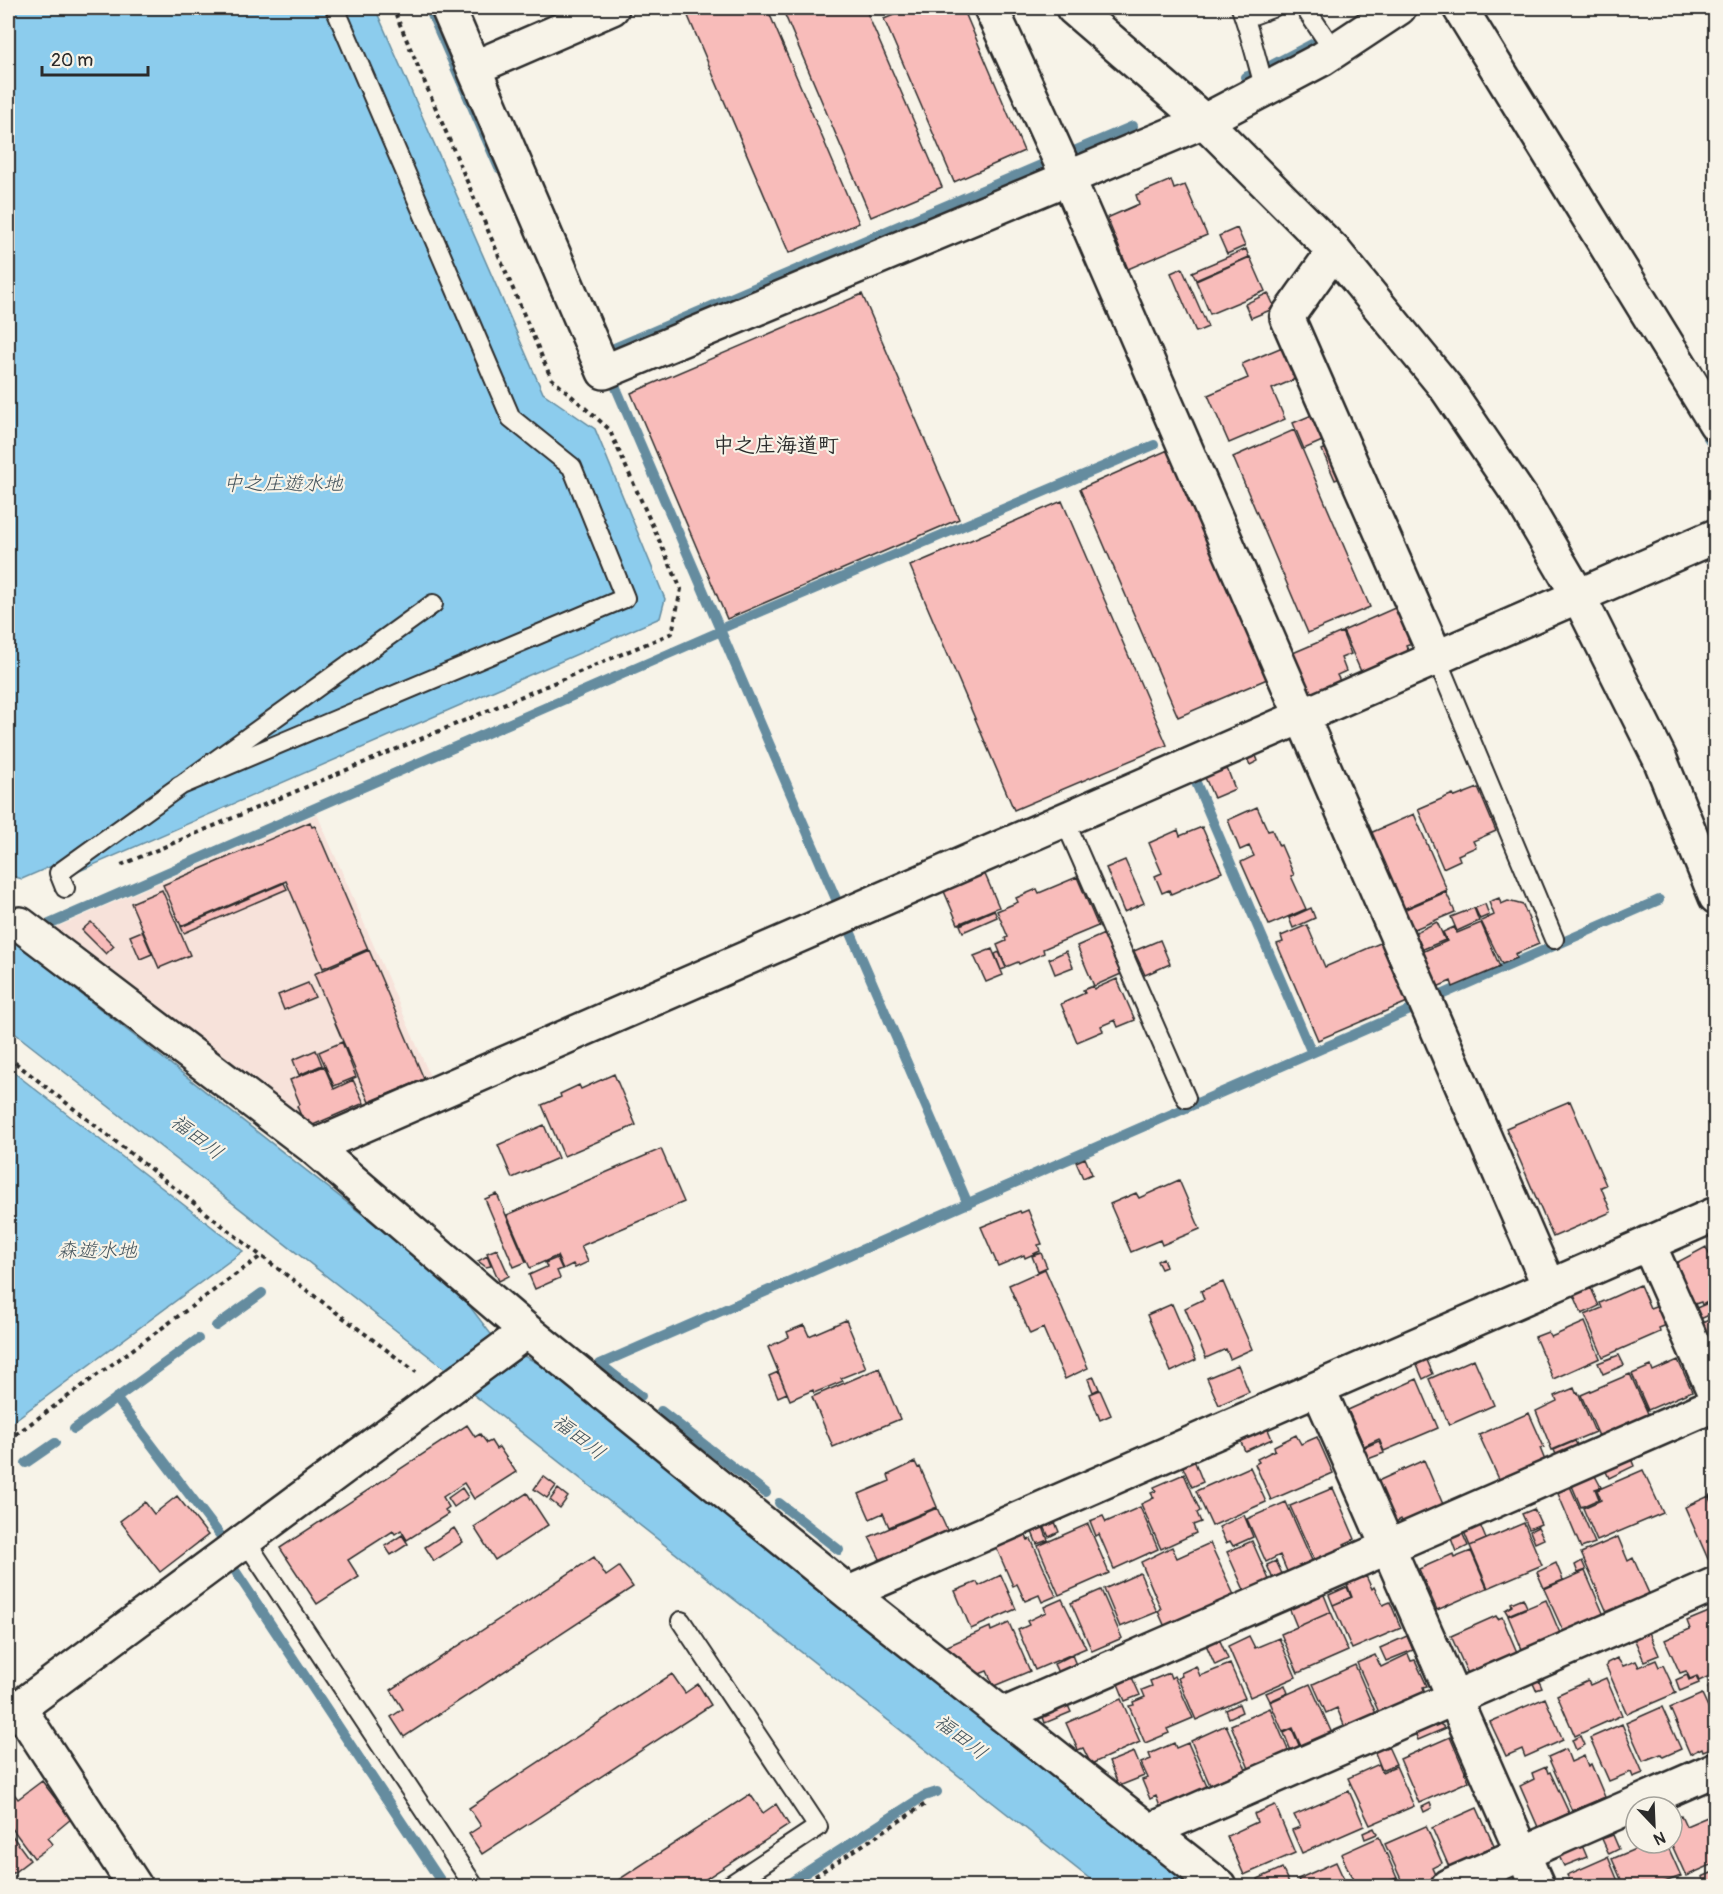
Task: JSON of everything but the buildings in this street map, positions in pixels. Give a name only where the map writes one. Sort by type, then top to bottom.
[{"type":"street","points":[[448,8],[604,372],[1069,180],[1204,121],[1334,51],[1399,8]]},
{"type":"street","points":[[474,68],[612,8]]},
{"type":"street","points":[[992,8],[1550,1286]]},
{"type":"street","points":[[1073,8],[1204,121],[1334,250],[1447,389],[1523,501],[1578,595],[1659,757],[1716,897]]},
{"type":"street","points":[[1460,8],[1716,424]]},
{"type":"street","points":[[1334,250],[1287,317],[1436,657]]},
{"type":"street","points":[[313,1147],[1716,536]]},
{"type":"street","points":[[20,924],[313,1147],[527,1331],[849,1593],[1219,1887]]},
{"type":"street","points":[[849,1593],[1716,1214]]},
{"type":"street","points":[[1648,1243],[1716,1396]]},
{"type":"street","points":[[135,1887],[13,1712],[527,1331]]},
{"type":"street","points":[[1318,1388],[1537,1887]]},
{"type":"street","points":[[1003,1715],[1716,1404]]},
{"type":"street","points":[[1149,1832],[1716,1584]]},
{"type":"street","points":[[1448,1887],[1716,1769]]},
{"type":"lane","points":[[179,786],[625,598],[572,467],[511,418],[334,8]]},
{"type":"lane","points":[[1265,89],[1257,63],[1254,42],[1243,13],[1272,8]]},
{"type":"lane","points":[[1305,8],[1334,51]]},
{"type":"lane","points":[[65,888],[59,873],[433,604]]},
{"type":"lane","points":[[1436,657],[1554,939]]},
{"type":"lane","points":[[1064,819],[1186,1098]]},
{"type":"lane","points":[[245,1540],[474,1887]]},
{"type":"lane","points":[[681,1621],[819,1827],[729,1887]]},
{"type":"path","points":[[120,865],[672,633],[681,589],[609,429],[551,378],[393,8]]},
{"type":"path","points":[[8,1057],[261,1256],[451,1387]]},
{"type":"path","points":[[8,1440],[261,1256]]},
{"type":"path","points":[[800,1887],[927,1803]]},
{"type":"shaded area","points":[[317,814],[433,1083],[314,1135],[50,930]]},
{"type":"water","name":"中之庄遊水地","points":[[8,8],[375,8],[543,393],[595,429],[665,599],[660,618],[75,873],[56,864],[22,879],[8,875]]},
{"type":"water","name":"福田川","points":[[8,934],[60,973],[67,983],[455,1287],[490,1333],[518,1353],[565,1377],[1194,1886],[1099,1886],[474,1395],[448,1371],[8,1028]]},
{"type":"water","name":"森遊水地","points":[[8,1068],[243,1251],[8,1425]]},
{"type":"waterway","points":[[429,8],[499,168]]},
{"type":"waterway","points":[[1268,67],[1316,42]]},
{"type":"waterway","points":[[1245,77],[1251,75]]},
{"type":"waterway","points":[[1069,153],[1133,126]]},
{"type":"waterway","points":[[607,351],[1043,164]]},
{"type":"waterway","points":[[614,383],[839,906]]},
{"type":"waterway","points":[[1702,428],[1716,450]]},
{"type":"waterway","points":[[720,629],[1154,445]]},
{"type":"waterway","points":[[49,924],[721,631]]},
{"type":"waterway","points":[[1194,778],[1312,1053]]},
{"type":"waterway","points":[[1439,996],[1659,900]]},
{"type":"waterway","points":[[847,924],[968,1204]]},
{"type":"waterway","points":[[641,1396],[600,1364],[1417,1007]]},
{"type":"waterway","points":[[216,1326],[262,1293]]},
{"type":"waterway","points":[[74,1429],[198,1339]]},
{"type":"waterway","points":[[116,1398],[220,1535]]},
{"type":"waterway","points":[[661,1411],[766,1493]]},
{"type":"waterway","points":[[26,1463],[55,1443]]},
{"type":"waterway","points":[[779,1503],[839,1550]]},
{"type":"waterway","points":[[234,1569],[444,1886]]},
{"type":"waterway","points":[[785,1886],[924,1796],[937,1792]]},
{"type":"district","name":"中之庄海道町","points":[[776,445]]}]
